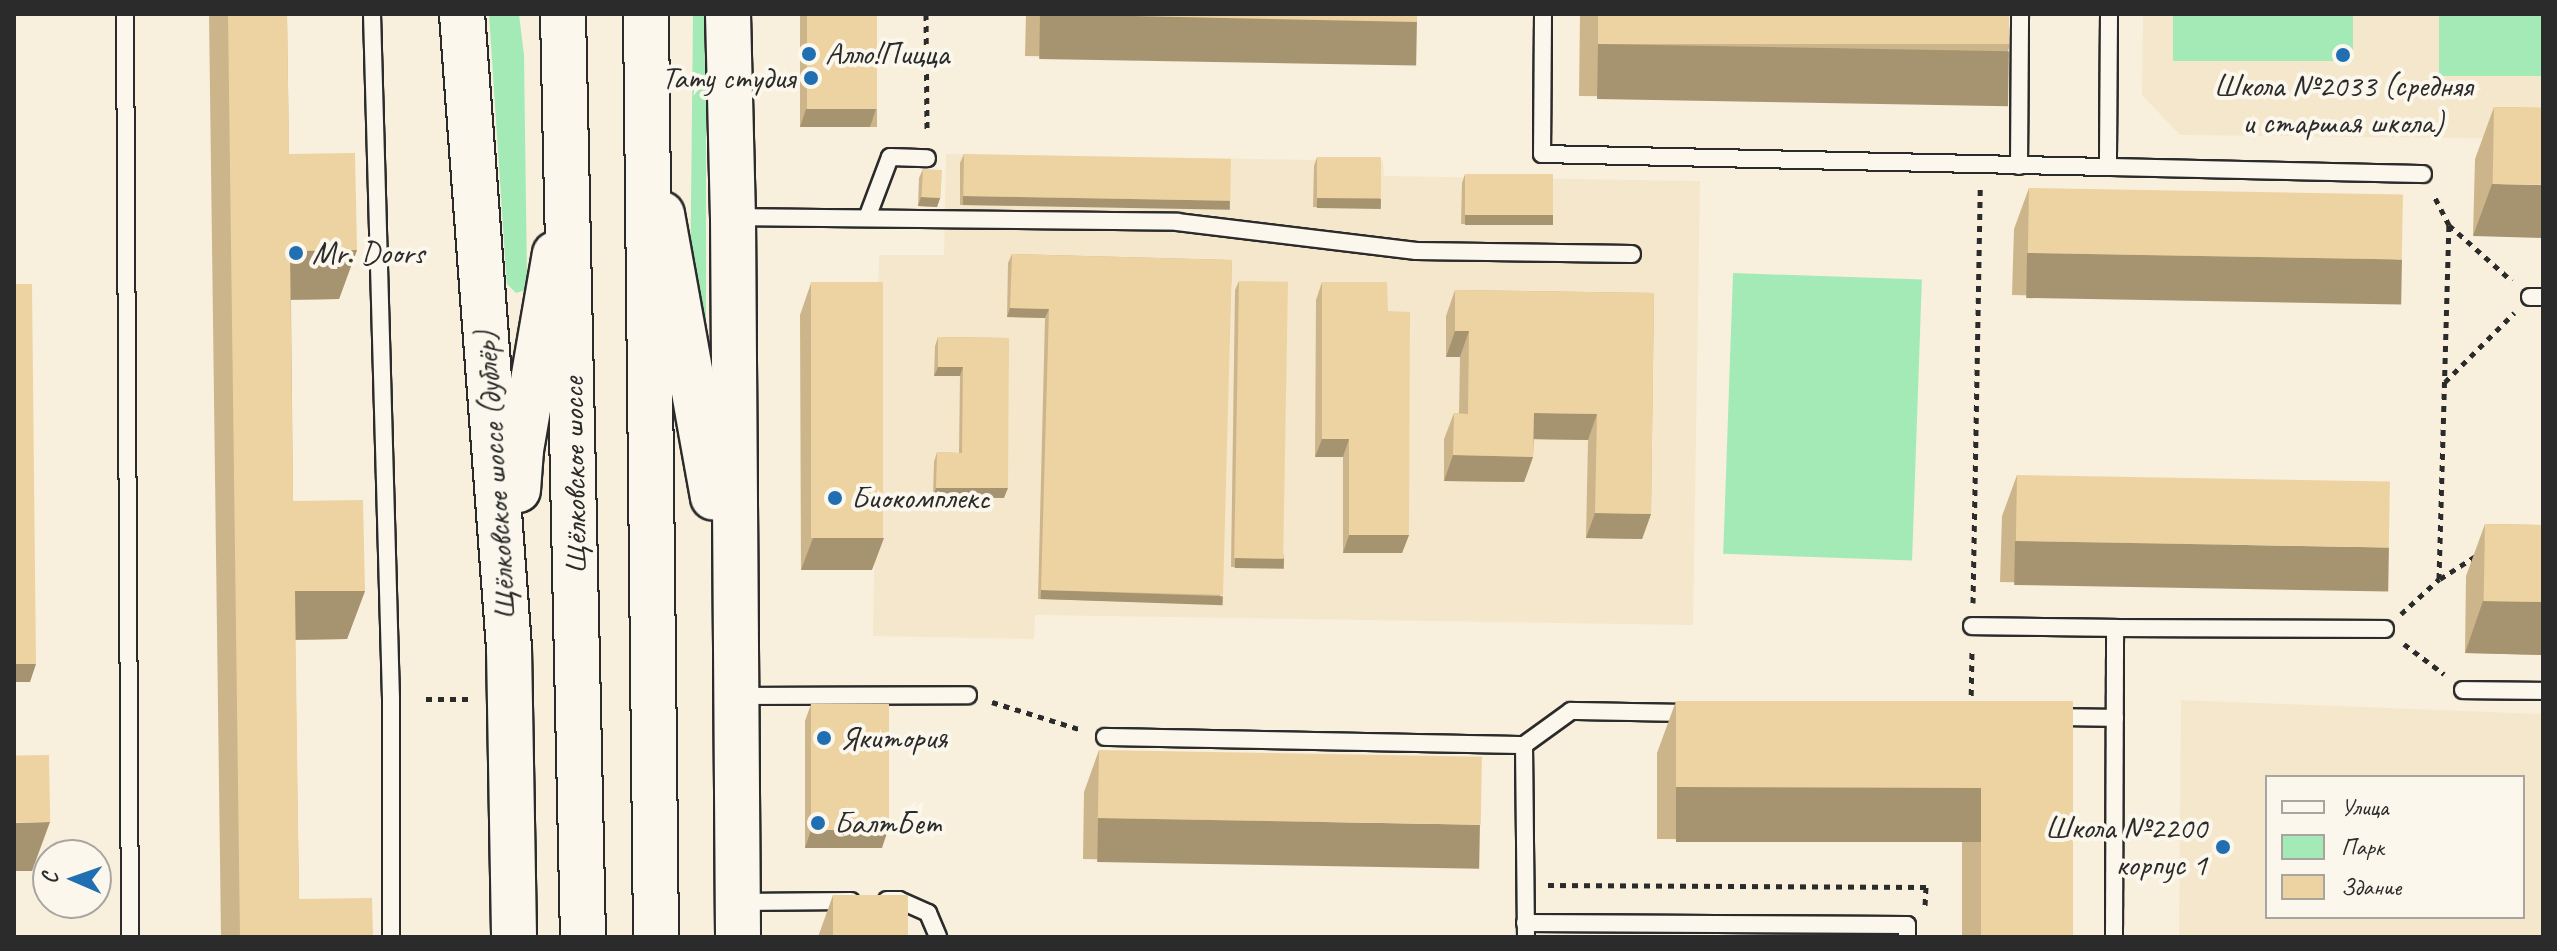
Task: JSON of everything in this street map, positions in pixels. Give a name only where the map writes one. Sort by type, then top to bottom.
[{"type":"main road","name":"Щёлковское шоссе (дублёр)","points":[[462,14],[509,648],[514,937]]},
{"type":"main road","name":"Щёлковское шоссе","points":[[563,14],[583,937]]},
{"type":"main road","points":[[646,14],[656,937]]},
{"type":"main road","points":[[728,14],[733,217],[733,605],[738,920]]},
{"type":"main road","points":[[647,110],[673,288],[733,605]]},
{"type":"main road","points":[[509,648],[521,450],[553,286],[567,128]]},
{"type":"lane","points":[[125,14],[130,937]]},
{"type":"lane","points":[[372,14],[391,698],[391,937]]},
{"type":"lane","points":[[1543,14],[1542,154],[2423,174]]},
{"type":"lane","points":[[2019,166],[2020,14]]},
{"type":"lane","points":[[2108,167],[2109,14]]},
{"type":"lane","points":[[867,218],[890,157],[927,158]]},
{"type":"lane","points":[[733,217],[1177,222],[1416,251],[1632,254]]},
{"type":"lane","points":[[1972,626],[2385,629]]},
{"type":"lane","points":[[2114,937],[2115,628]]},
{"type":"lane","points":[[2463,690],[2543,691]]},
{"type":"lane","points":[[735,696],[968,695]]},
{"type":"lane","points":[[1105,737],[1524,745],[1571,711],[1715,713]]},
{"type":"lane","points":[[2035,717],[2115,718]]},
{"type":"lane","points":[[1524,745],[1526,930],[1907,925],[1907,937]]},
{"type":"lane","points":[[738,920],[899,900],[928,913],[938,937]]},
{"type":"path","points":[[926,14],[927,158]]},
{"type":"path","points":[[1971,716],[1980,165]]},
{"type":"path","points":[[2423,174],[2449,225],[2536,297],[2444,383]]},
{"type":"path","points":[[2439,579],[2449,225]]},
{"type":"path","points":[[2463,690],[2385,629],[2439,579],[2488,548]]},
{"type":"path","points":[[968,695],[1105,737]]},
{"type":"path","points":[[426,699],[468,699]]},
{"type":"path","points":[[1525,885],[1926,887],[1925,912]]},
{"type":"shaded area","name":"Школа №2033 (средняя и старшая школа)","points":[[2143,14],[2543,14],[2543,139],[2180,135],[2142,95]]},
{"type":"shaded area","points":[[946,154],[1383,161],[1384,176],[1700,181],[1693,625],[1035,615],[1034,639],[873,636],[879,255],[944,255]]},
{"type":"shaded area","name":"Школа №2200 корпус 1","points":[[2181,700],[2543,714],[2543,937],[2179,937]]},
{"type":"green space","points":[[489,14],[519,14],[524,55],[527,276],[526,290],[516,293],[507,284]]},
{"type":"green space","points":[[693,14],[706,14],[706,361],[690,298]]},
{"type":"green space","points":[[2173,14],[2353,14],[2353,61],[2173,61]]},
{"type":"green space","points":[[2439,14],[2543,14],[2543,76],[2439,76]]},
{"type":"green space","points":[[1733,273],[1922,280],[1912,560],[1723,554]]},
{"type":"building","points":[[228,14],[287,14],[289,154],[355,153],[357,250],[290,251],[293,501],[363,500],[365,591],[295,591],[299,899],[372,898],[373,937],[240,937]]},
{"type":"building","points":[[807,14],[877,14],[877,109],[807,109]]},
{"type":"building","points":[[1040,14],[1417,14],[1417,22]]},
{"type":"building","points":[[1598,14],[2009,14],[2009,44],[1598,44]]},
{"type":"building","points":[[2494,107],[2543,108],[2542,185],[2493,184]]},
{"type":"building","points":[[964,154],[1231,159],[1230,201],[963,196]]},
{"type":"building","points":[[1317,157],[1381,157],[1381,198],[1317,198]]},
{"type":"building","points":[[923,169],[942,170],[941,198],[922,197]]},
{"type":"building","points":[[1465,174],[1553,174],[1553,215],[1465,215]]},
{"type":"building","points":[[2029,188],[2403,195],[2402,260],[2028,253]]},
{"type":"building","points":[[1012,254],[1232,260],[1223,595],[1041,590],[1049,309],[1010,308]]},
{"type":"building","points":[[1239,281],[1288,282],[1283,559],[1234,558]]},
{"type":"building","points":[[811,282],[883,282],[883,538],[811,538]]},
{"type":"building","points":[[1322,282],[1387,282],[1388,311],[1410,312],[1409,535],[1349,535],[1349,439],[1322,439]]},
{"type":"building","points":[[14,284],[32,284],[36,664],[14,664]]},
{"type":"building","points":[[1455,290],[1654,293],[1651,514],[1595,513],[1597,414],[1534,413],[1533,457],[1453,455],[1454,413],[1468,414],[1469,331],[1455,331]]},
{"type":"building","points":[[938,337],[1009,338],[1008,488],[936,488],[937,452],[962,453],[963,367],[938,367]]},
{"type":"building","points":[[2017,475],[2390,482],[2389,547],[2016,541]]},
{"type":"building","points":[[2485,524],[2543,525],[2542,602],[2484,601]]},
{"type":"building","points":[[1676,701],[2073,701],[2073,937],[1981,937],[1981,788],[1676,787]]},
{"type":"building","points":[[811,704],[889,704],[889,830],[811,830]]},
{"type":"building","points":[[1099,750],[1482,757],[1481,825],[1098,818]]},
{"type":"building","points":[[49,755],[50,822],[15,823],[14,756]]},
{"type":"building","points":[[833,895],[908,895],[908,937],[833,937]]},
{"type":"place","name":"Алло!Пицца","points":[[809,54]]},
{"type":"place","name":"Школа №2033 (средняя и старшая школа)","points":[[2343,55]]},
{"type":"place","name":"Тату студия","points":[[811,78]]},
{"type":"place","name":"Mr. Doors","points":[[296,253]]},
{"type":"place","name":"Биокомплекс","points":[[835,498]]},
{"type":"place","name":"Якитория","points":[[824,738]]},
{"type":"place","name":"БалтБет","points":[[818,823]]},
{"type":"place","name":"Школа №2200 корпус 1","points":[[2223,847]]}]
